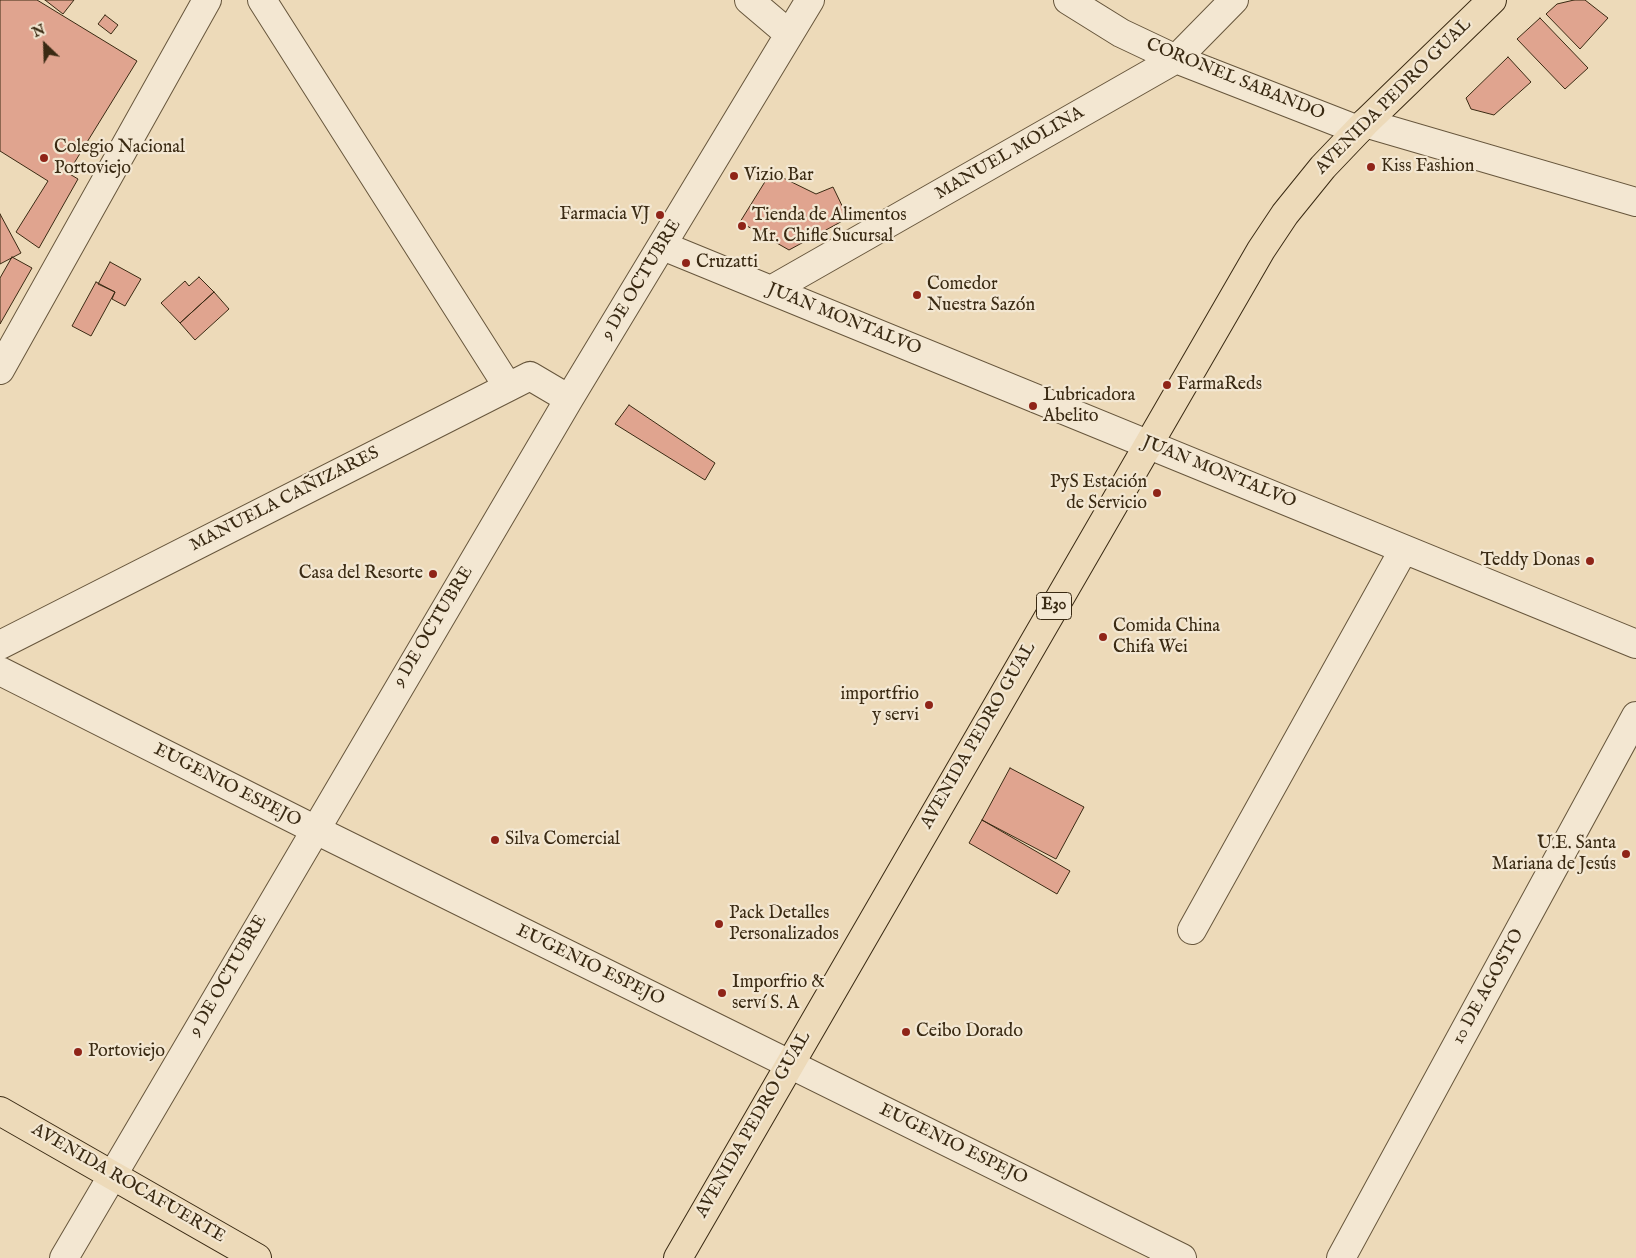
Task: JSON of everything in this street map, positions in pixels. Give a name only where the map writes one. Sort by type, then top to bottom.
[{"type":"main road","name":"AVENIDA PEDRO GUAL","points":[[678,1258],[1147,444],[1284,214],[1323,167],[1361,126],[1492,0]]},
{"type":"main road","name":"AVENIDA ROCAFUERTE","points":[[0,1111],[257,1258]]},
{"type":"street","points":[[0,370],[207,0]]},
{"type":"street","points":[[262,0],[508,387]]},
{"type":"street","points":[[749,0],[789,34]]},
{"type":"street","name":"9 DE OCTUBRE","points":[[64,1258],[314,829],[569,399],[810,0]]},
{"type":"street","name":"CORONEL SABANDO","points":[[1068,0],[1121,33],[1176,58],[1361,126],[1636,202]]},
{"type":"street","name":"MANUEL MOLINA","points":[[772,290],[1176,58],[1234,0]]},
{"type":"street","name":"JUAN MONTALVO","points":[[663,246],[1636,644]]},
{"type":"street","name":"MANUELA CAÑIZARES","points":[[0,645],[530,376],[569,399]]},
{"type":"street","points":[[1192,930],[1404,549]]},
{"type":"street","name":"EUGENIO ESPEJO","points":[[0,671],[789,1065],[1182,1258]]},
{"type":"street","name":"10 DE AGOSTO","points":[[1341,1258],[1636,716]]},
{"type":"building","name":"Colegio Nacional Portoviejo","points":[[0,0],[37,0],[137,61],[68,173],[78,179],[39,248],[16,232],[48,181],[0,151]]},
{"type":"building","points":[[45,0],[74,0],[63,14]]},
{"type":"building","points":[[1574,0],[1585,0],[1608,18],[1580,49],[1546,14],[1557,4]]},
{"type":"building","points":[[105,15],[118,25],[111,34],[98,24]]},
{"type":"building","points":[[1540,18],[1588,68],[1565,89],[1517,39]]},
{"type":"building","points":[[1508,57],[1531,82],[1494,115],[1471,109],[1466,98]]},
{"type":"building","points":[[771,172],[816,194],[833,187],[848,218],[789,250],[740,222]]},
{"type":"building","points":[[0,214],[21,253],[0,264]]},
{"type":"building","points":[[12,257],[32,268],[0,324],[0,278]]},
{"type":"building","points":[[110,262],[141,279],[125,306],[112,299],[115,292],[98,284]]},
{"type":"building","points":[[199,277],[214,292],[180,323],[161,303],[185,281],[189,286]]},
{"type":"building","points":[[96,282],[115,292],[91,336],[72,326]]},
{"type":"building","points":[[214,292],[229,309],[195,340],[180,323]]},
{"type":"building","points":[[629,405],[715,463],[705,480],[615,424]]},
{"type":"building","points":[[1010,768],[1084,807],[1056,859],[982,820]]},
{"type":"building","points":[[982,820],[1070,871],[1057,894],[969,843]]},
{"type":"place","name":"Colegio Nacional Portoviejo","points":[[44,158]]},
{"type":"place","name":"Kiss Fashion","points":[[1371,167]]},
{"type":"place","name":"Vizio Bar","points":[[734,176]]},
{"type":"place","name":"Farmacia VJ","points":[[660,215]]},
{"type":"place","name":"Tienda de Alimentos Mr. Chifle Sucursal","points":[[742,226]]},
{"type":"place","name":"Cruzatti","points":[[686,263]]},
{"type":"place","name":"Comedor Nuestra Sazón","points":[[917,295]]},
{"type":"place","name":"FarmaReds","points":[[1167,385]]},
{"type":"place","name":"Lubricadora Abelito","points":[[1033,406]]},
{"type":"place","name":"PyS Estación de Servicio","points":[[1157,493]]},
{"type":"place","name":"Teddy Donas","points":[[1590,561]]},
{"type":"place","name":"Casa del Resorte","points":[[433,574]]},
{"type":"place","name":"Comida China Chifa Wei","points":[[1103,637]]},
{"type":"place","name":"importfrio y servi","points":[[929,705]]},
{"type":"place","name":"Silva Comercial","points":[[495,840]]},
{"type":"place","name":"U.E. Santa Mariana de Jesús","points":[[1626,854]]},
{"type":"place","name":"Pack Detalles Personalizados","points":[[719,924]]},
{"type":"place","name":"Imporfrio & serví S. A","points":[[722,993]]},
{"type":"place","name":"Ceibo Dorado","points":[[906,1032]]},
{"type":"place","name":"Portoviejo","points":[[78,1052]]}]
